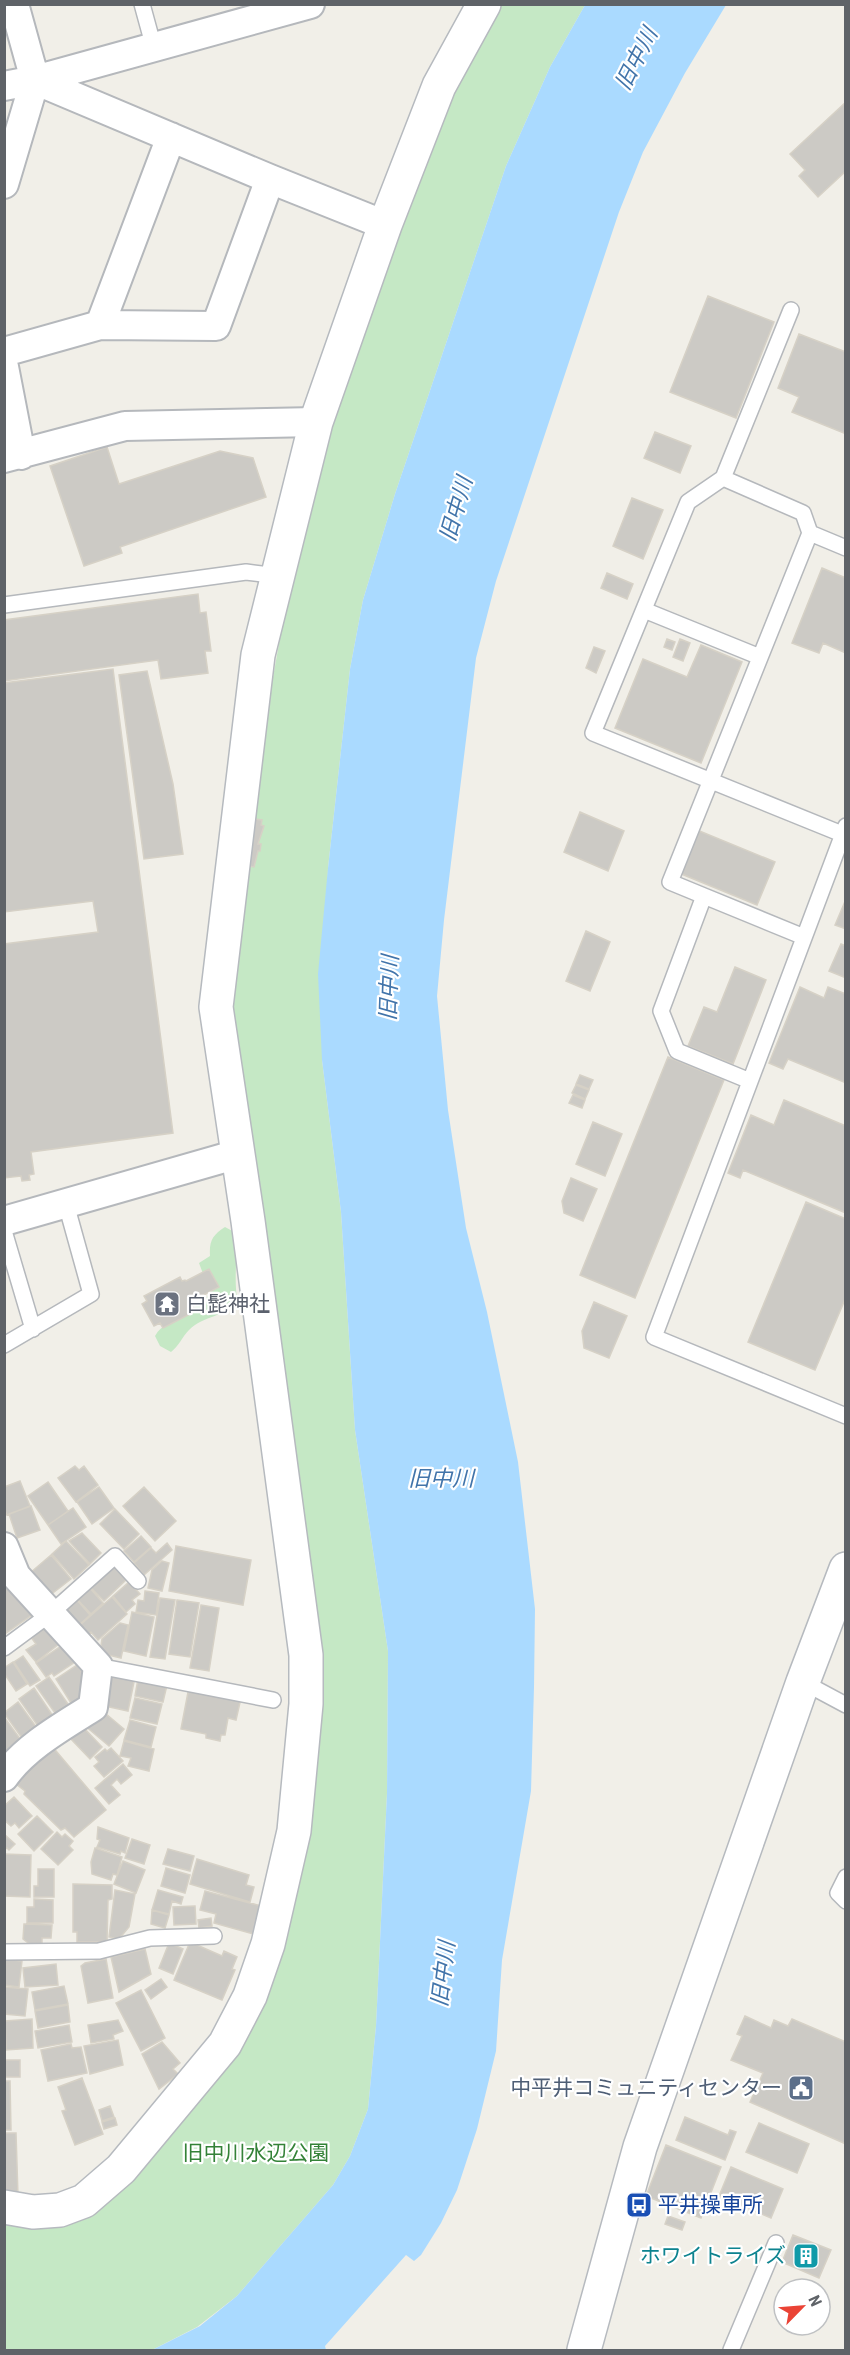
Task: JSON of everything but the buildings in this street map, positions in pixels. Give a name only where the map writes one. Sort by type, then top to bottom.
[{"type":"street","points":[[4,184],[35,80],[15,4]]},
{"type":"street","points":[[4,86],[154,48],[260,11],[310,4]]},
{"type":"street","points":[[4,2207],[33,2212],[60,2210],[84,2201],[127,2161],[225,2044],[250,1996],[268,1944],[294,1831],[306,1704],[306,1655],[216,1007],[258,655],[316,422],[385,225],[439,86],[484,4]]},
{"type":"street","points":[[35,80],[385,225]]},
{"type":"street","points":[[100,325],[171,137]]},
{"type":"street","points":[[4,352],[100,325],[216,326],[270,179]]},
{"type":"street","points":[[4,367],[13,456],[125,426],[316,422]]},
{"type":"street","points":[[4,1221],[238,1154]]},
{"type":"street","points":[[4,1547],[16,1576],[98,1666],[93,1707],[67,1723],[14,1763],[4,1777]]},
{"type":"street","points":[[584,2350],[640,2147],[803,1682],[846,1569]]},
{"type":"lane","points":[[142,4],[154,48]]},
{"type":"lane","points":[[791,310],[723,478],[688,502],[593,733],[710,781],[844,831],[654,1337],[846,1416]]},
{"type":"lane","points":[[723,478],[803,513],[810,533],[670,882],[804,937]]},
{"type":"lane","points":[[810,533],[846,548]]},
{"type":"lane","points":[[4,605],[246,572],[278,576]]},
{"type":"lane","points":[[644,610],[760,657]]},
{"type":"lane","points":[[704,896],[661,1011],[677,1051],[750,1081]]},
{"type":"lane","points":[[4,1345],[91,1294],[66,1204]]},
{"type":"lane","points":[[4,1231],[33,1329]]},
{"type":"lane","points":[[4,1647],[50,1614],[115,1556],[138,1581]]},
{"type":"lane","points":[[98,1666],[273,1700]]},
{"type":"lane","points":[[803,1682],[846,1705]]},
{"type":"lane","points":[[846,1877],[838,1893],[846,1901]]},
{"type":"lane","points":[[4,1952],[99,1951],[150,1938],[214,1936]]},
{"type":"lane","points":[[731,2350],[776,2243]]},
{"type":"green space","name":"旧中川水辺公園","points":[[499,5],[585,5],[550,67],[506,166],[395,494],[363,600],[350,669],[328,868],[322,1060],[341,1212],[355,1430],[388,1651],[387,1793],[376,2026],[368,2109],[350,2156],[333,2185],[237,2296],[197,2327],[152,2350],[5,2350],[5,2222],[29,2228],[185,2114],[306,1820],[233,986],[272,683],[295,554],[352,355],[463,70]]},
{"type":"green space","points":[[225,1227],[236,1233],[238,1304],[228,1311],[195,1325],[171,1352],[160,1346],[155,1336],[165,1325],[187,1313],[211,1295],[199,1263],[210,1256],[213,1238]]},
{"type":"water","name":"旧中川","points":[[585,5],[726,5],[685,73],[643,152],[619,212],[496,581],[476,658],[444,920],[437,996],[448,1110],[466,1228],[487,1312],[518,1462],[535,1609],[531,1791],[502,1960],[496,2051],[477,2129],[457,2190],[441,2223],[421,2255],[414,2261],[406,2255],[325,2346],[326,2350],[152,2350],[200,2326],[237,2296],[333,2185],[350,2156],[368,2109],[376,2026],[387,1793],[388,1651],[355,1430],[341,1212],[322,1060],[318,974],[328,868],[350,669],[363,600],[395,494],[506,166],[550,67]]},
{"type":"place","name":"白髭神社","points":[[167,1304]]},
{"type":"place","name":"中平井コミュニティセンター","points":[[801,2088]]},
{"type":"place","name":"平井操車所","points":[[639,2205]]},
{"type":"place","name":"ホワイトライズ","points":[[806,2256]]}]
